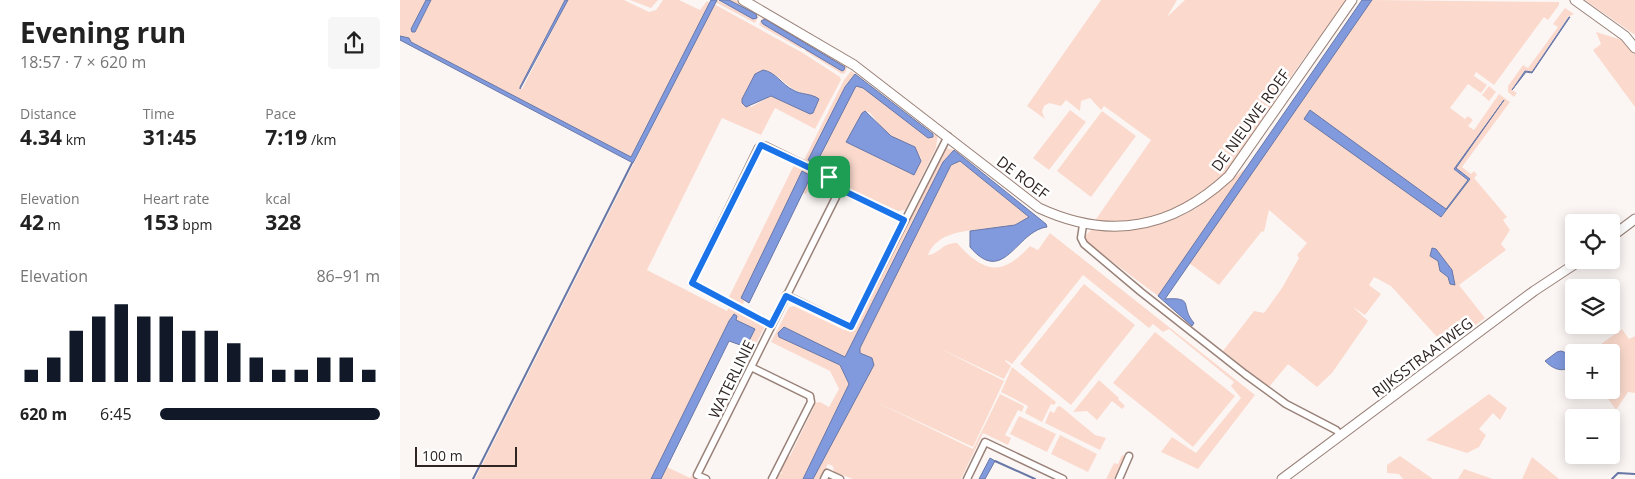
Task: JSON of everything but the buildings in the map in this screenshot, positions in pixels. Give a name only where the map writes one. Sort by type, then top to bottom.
[{"type":"street","name":"DE ROEF","points":[[743,0],[854,65],[1040,208],[1064,220],[1083,225]]},
{"type":"street","name":"DE NIEUWE ROEF","points":[[1083,225],[1136,225],[1159,220],[1184,210],[1208,195],[1228,176],[1253,143],[1352,0]]},
{"type":"street","points":[[1575,0],[1625,36],[1635,48]]},
{"type":"street","points":[[786,296],[851,327],[948,136]]},
{"type":"street","points":[[771,325],[692,283],[761,145],[829,177],[836,182],[840,189],[904,220]]},
{"type":"street","name":"WATERLINIE","points":[[706,479],[697,475],[840,189]]},
{"type":"street","points":[[1620,230],[1635,219]]},
{"type":"street","points":[[1083,225],[1080,231],[1084,244],[1141,292],[1286,404],[1336,430],[1341,435]]},
{"type":"street","name":"RIJKSSTRAATWEG","points":[[1282,479],[1534,291],[1567,269]]},
{"type":"street","points":[[751,367],[810,396],[811,402],[772,479]]},
{"type":"street","points":[[967,479],[985,442],[1063,479]]},
{"type":"street","points":[[1119,479],[1129,456]]},
{"type":"street","points":[[826,476],[840,479]]},
{"type":"shaded area","points":[[400,0],[426,0],[411,29],[415,32],[431,0],[565,0],[520,87],[522,89],[568,0],[624,0],[649,12],[656,10],[663,0],[679,0],[700,10],[707,1],[710,3],[631,157],[411,42],[408,38],[400,36]]},
{"type":"shaded area","points":[[630,0],[658,0],[651,8]]},
{"type":"shaded area","points":[[717,0],[753,19],[757,17],[756,14],[729,0],[736,0],[760,13],[755,23],[715,2]]},
{"type":"shaded area","points":[[1101,0],[1177,0],[1167,17],[1185,0],[1347,0],[1284,86],[1235,163],[1221,179],[1190,203],[1172,211],[1154,217],[1134,220],[1094,222],[1151,140],[1104,106],[1101,110],[1090,98],[1081,101],[1080,111],[1066,100],[1061,106],[1049,103],[1044,106],[1042,112],[1045,119],[1027,106]]},
{"type":"shaded area","points":[[1372,0],[1559,2],[1559,5],[1548,20],[1544,17],[1494,85],[1476,72],[1474,76],[1487,85],[1481,93],[1468,84],[1450,108],[1465,119],[1468,116],[1473,120],[1468,126],[1474,130],[1499,94],[1510,102],[1462,167],[1471,174],[1474,171],[1477,175],[1474,178],[1507,217],[1503,220],[1510,230],[1501,244],[1506,250],[1459,285],[1485,318],[1446,347],[1391,286],[1374,277],[1369,285],[1381,294],[1365,315],[1353,307],[1368,321],[1332,373],[1317,387],[1288,364],[1269,387],[1223,351],[1254,311],[1264,313],[1282,288],[1299,258],[1297,255],[1307,243],[1269,210],[1264,232],[1262,231],[1219,285],[1189,263]]},
{"type":"shaded area","points":[[1585,0],[1635,0],[1635,35]]},
{"type":"shaded area","points":[[714,4],[803,53],[840,77],[841,80],[815,129],[775,108],[761,135],[722,118],[647,270],[727,311],[729,307],[765,326],[752,352],[745,348],[754,328],[729,321],[651,479],[475,479]],"holes":[[[763,70],[768,71],[800,92],[812,114],[771,96],[751,107],[742,99]]]},
{"type":"shaded area","points":[[1565,8],[1574,14],[1568,17],[1532,72],[1527,71],[1512,90],[1517,93],[1514,97],[1508,92],[1508,86],[1523,65],[1528,68],[1558,27],[1553,24]]},
{"type":"shaded area","points":[[763,16],[807,39],[805,43],[765,19],[761,20]]},
{"type":"shaded area","points":[[761,20],[763,24],[803,46],[801,49],[759,25]]},
{"type":"shaded area","points":[[1596,32],[1635,44],[1635,107],[1593,50],[1601,44]]},
{"type":"shaded area","points":[[810,41],[848,65],[845,73],[842,74],[805,51],[806,48],[842,71],[844,70],[845,67],[808,45]]},
{"type":"shaded area","points":[[851,71],[855,74],[845,87],[809,160],[817,164],[855,86],[858,85],[934,135],[938,134],[936,148],[905,210],[898,211],[842,186],[835,175],[804,160],[844,80]],"holes":[[[869,112],[890,136],[912,147],[918,154],[921,159],[914,175],[846,142],[862,113]]]},
{"type":"shaded area","points":[[1489,86],[1496,92],[1489,101],[1482,95]]},
{"type":"shaded area","points":[[1070,110],[1086,122],[1049,170],[1033,158]]},
{"type":"shaded area","points":[[1102,111],[1136,136],[1091,197],[1057,171]]},
{"type":"shaded area","points":[[946,148],[954,150],[943,162],[845,358],[784,327],[778,333],[779,337],[840,365],[849,385],[803,479],[776,479],[779,474],[783,473],[780,472],[787,457],[790,456],[813,409],[814,403],[820,402],[829,407],[839,389],[830,371],[771,342],[789,307],[794,306],[844,330],[852,331],[942,151]]},
{"type":"shaded area","points":[[960,161],[1029,217],[1005,227],[961,232],[947,236],[936,243],[928,255],[947,245],[957,243],[976,261],[994,267],[1002,266],[1011,263],[1030,246],[1038,250],[1050,233],[1255,395],[1198,469],[1161,452],[1172,437],[1196,453],[1241,398],[1231,386],[1234,382],[1169,329],[1163,332],[1153,324],[1149,328],[1083,275],[1012,364],[1005,361],[1011,366],[1004,379],[939,348],[1004,381],[973,447],[872,400],[973,449],[1000,394],[1024,406],[1022,412],[1018,410],[1005,435],[1011,438],[1008,445],[983,433],[961,479],[853,479],[834,472],[833,466],[828,464],[820,479],[813,479],[872,358],[860,353],[860,348],[951,165]]},
{"type":"shaded area","points":[[794,165],[812,174],[814,178],[806,194],[803,193],[811,176],[741,298],[745,300],[742,306],[728,299]]},
{"type":"shaded area","points":[[1247,167],[1158,296],[1085,241],[1085,236],[1092,229],[1143,228],[1171,220],[1195,209]]},
{"type":"shaded area","points":[[1084,284],[1135,325],[1071,405],[1020,364]]},
{"type":"shaded area","points":[[1622,329],[1629,339],[1635,336],[1635,393],[1628,392],[1615,409],[1608,399],[1620,399],[1620,344],[1601,344],[1615,334],[1620,334]]},
{"type":"shaded area","points":[[1155,332],[1235,396],[1193,447],[1113,383]]},
{"type":"shaded area","points":[[1012,367],[1056,402],[1054,405],[1051,404],[1042,422],[1025,413],[1028,406],[1001,392]]},
{"type":"shaded area","points":[[1099,380],[1125,406],[1122,409],[1112,401],[1097,420],[1087,411],[1073,412]]},
{"type":"shaded area","points":[[1489,394],[1507,408],[1500,420],[1493,413],[1479,429],[1486,435],[1479,447],[1467,453],[1426,440]]},
{"type":"shaded area","points":[[1060,406],[1095,435],[1106,438],[1100,450],[1045,423],[1050,411],[1054,413],[1057,407]]},
{"type":"shaded area","points":[[1019,416],[1056,434],[1047,452],[1010,434]]},
{"type":"shaded area","points":[[1060,435],[1097,454],[1088,472],[1051,454]]},
{"type":"shaded area","points":[[1122,455],[1125,456],[1114,479],[1106,479],[1114,463],[1118,464]]},
{"type":"shaded area","points":[[1400,456],[1433,479],[1403,479],[1399,474],[1387,473],[1387,465]]},
{"type":"shaded area","points":[[1532,457],[1559,479],[1522,479]]},
{"type":"shaded area","points":[[667,467],[690,478],[691,476],[698,479],[661,479]]},
{"type":"shaded area","points":[[1464,469],[1493,479],[1458,479]]},
{"type":"water","points":[[426,0],[431,0],[415,32],[412,32],[411,29]]},
{"type":"water","points":[[565,0],[568,0],[520,89],[520,87]]},
{"type":"water","points":[[711,0],[717,0],[633,163],[400,40],[400,36],[409,38],[411,42],[631,157]]},
{"type":"water","points":[[719,0],[729,0],[756,14],[757,18],[753,19]]},
{"type":"water","points":[[1362,0],[1372,0],[1165,299],[1184,301],[1194,323],[1192,326],[1158,296]]},
{"type":"water","points":[[1569,17],[1532,73],[1526,72],[1512,90],[1525,71],[1532,72]]},
{"type":"water","points":[[765,19],[845,67],[844,70],[842,71],[763,24],[761,21]]},
{"type":"water","points":[[763,70],[772,73],[793,90],[819,99],[813,113],[810,114],[771,96],[746,107],[742,103],[742,99],[755,74]]},
{"type":"water","points":[[855,74],[933,134],[933,137],[928,138],[863,88],[856,86],[816,164],[808,160],[845,87]]},
{"type":"water","points":[[1504,100],[1456,168],[1470,179],[1441,217],[1304,119],[1310,110],[1446,209],[1468,180],[1454,169]]},
{"type":"water","points":[[865,111],[891,136],[915,147],[921,161],[914,175],[846,142],[862,113]]},
{"type":"water","points":[[954,150],[1046,224],[1047,227],[1027,237],[1010,254],[1001,259],[992,261],[982,258],[970,247],[970,231],[1015,225],[1029,217],[960,161],[951,165],[860,348],[860,353],[872,358],[874,365],[813,479],[803,479],[849,384],[840,365],[779,337],[778,333],[784,327],[845,357],[943,162]]},
{"type":"water","points":[[802,171],[811,176],[749,303],[741,298]]},
{"type":"water","points":[[1432,248],[1436,249],[1452,270],[1455,285],[1450,284],[1448,277],[1440,271],[1438,261],[1430,256]]},
{"type":"water","points":[[734,314],[737,316],[736,320],[755,329],[746,347],[729,341],[661,479],[651,479],[729,321]]},
{"type":"water","points":[[1557,352],[1565,353],[1565,370],[1557,369],[1545,361]]},
{"type":"water","points":[[990,458],[995,461],[985,479],[979,479]]},
{"type":"waterway","points":[[473,479],[632,163]]},
{"type":"waterway","points":[[995,461],[1035,479]]},
{"type":"waterway","points":[[1612,479],[1618,473],[1635,474]]},
{"type":"route","points":[[761,145],[829,177],[836,182],[840,189],[904,220],[851,327],[786,296],[771,325],[694,286],[692,279],[761,145]]}]
